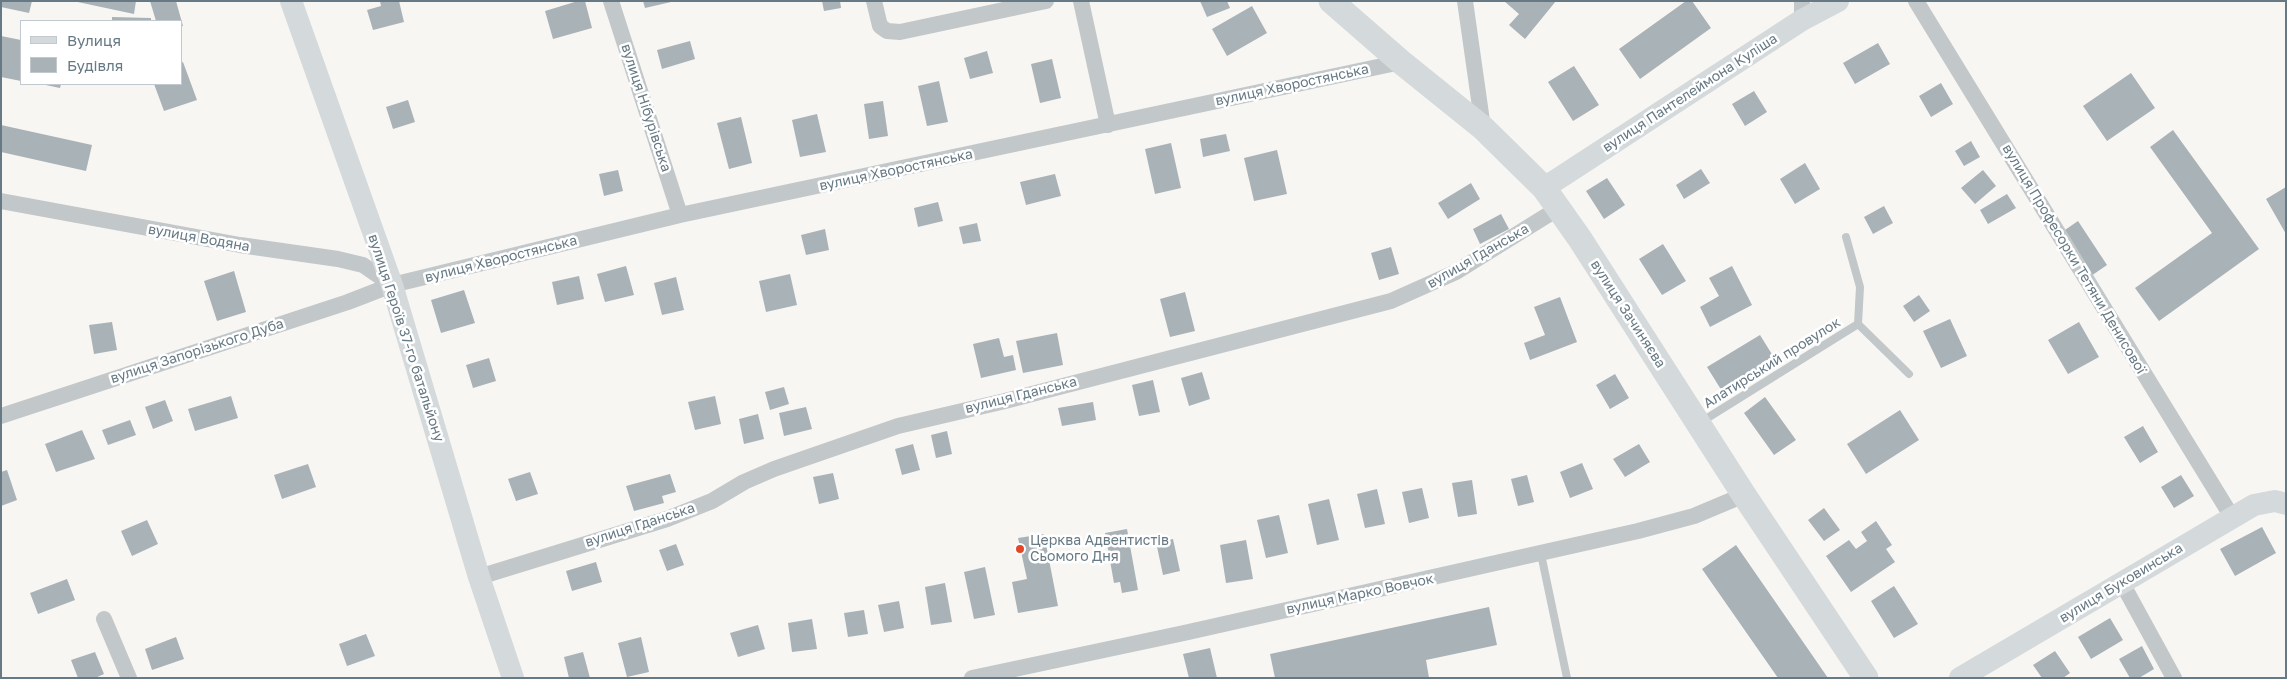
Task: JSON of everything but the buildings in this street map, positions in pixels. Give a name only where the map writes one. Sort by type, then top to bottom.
[{"type":"main road","name":"вулиця Зачиняєва","points":[[1331,1],[1401,62],[1484,128],[1544,188],[1559,208],[1744,495],[1866,678]]},
{"type":"street","name":"вулиця Героїв 37-го батальйону","points":[[290,1],[392,285],[479,577],[513,678]]},
{"type":"street","name":"вулиця Нібурівська","points":[[611,1],[680,215]]},
{"type":"street","points":[[874,1],[880,26],[887,31],[900,32],[1046,1]]},
{"type":"street","points":[[1081,1],[1108,125]]},
{"type":"street","points":[[1465,1],[1484,128]]},
{"type":"street","name":"вулиця Пантелеймона Куліша","points":[[1544,188],[1802,11],[1838,1]]},
{"type":"street","name":"вулиця Професорки Тетяни Денисової","points":[[1916,1],[2232,517]]},
{"type":"street","name":"вулиця Хворостянська","points":[[392,285],[680,215],[1401,62]]},
{"type":"street","name":"вулиця Водяна","points":[[1,201],[240,245],[338,259],[363,265],[392,285]]},
{"type":"street","name":"вулиця Гданська","points":[[479,577],[667,519],[712,501],[744,482],[774,468],[898,426],[1005,401],[1391,301],[1456,272],[1559,208]]},
{"type":"street","name":"вулиця Запорізького Дуба","points":[[1,416],[348,302],[392,285]]},
{"type":"street","name":"вулиця Марко Вовчок","points":[[972,678],[1541,554],[1694,516],[1744,495]]},
{"type":"street","name":"вулиця Буковинська","points":[[1960,678],[2232,517],[2264,502],[2275,501],[2286,504]]},
{"type":"street","points":[[2122,583],[2174,678]]},
{"type":"street","points":[[104,619],[129,678]]},
{"type":"lane","name":"Алатирський провулок","points":[[1846,237],[1860,287],[1858,324],[1909,374]]},
{"type":"lane","name":"Алатирський провулок","points":[[1698,424],[1858,324]]},
{"type":"lane","points":[[1541,554],[1567,678]]},
{"type":"place","name":"Церква Адвентистів Сьомого Дня","points":[[1020,549]]}]
